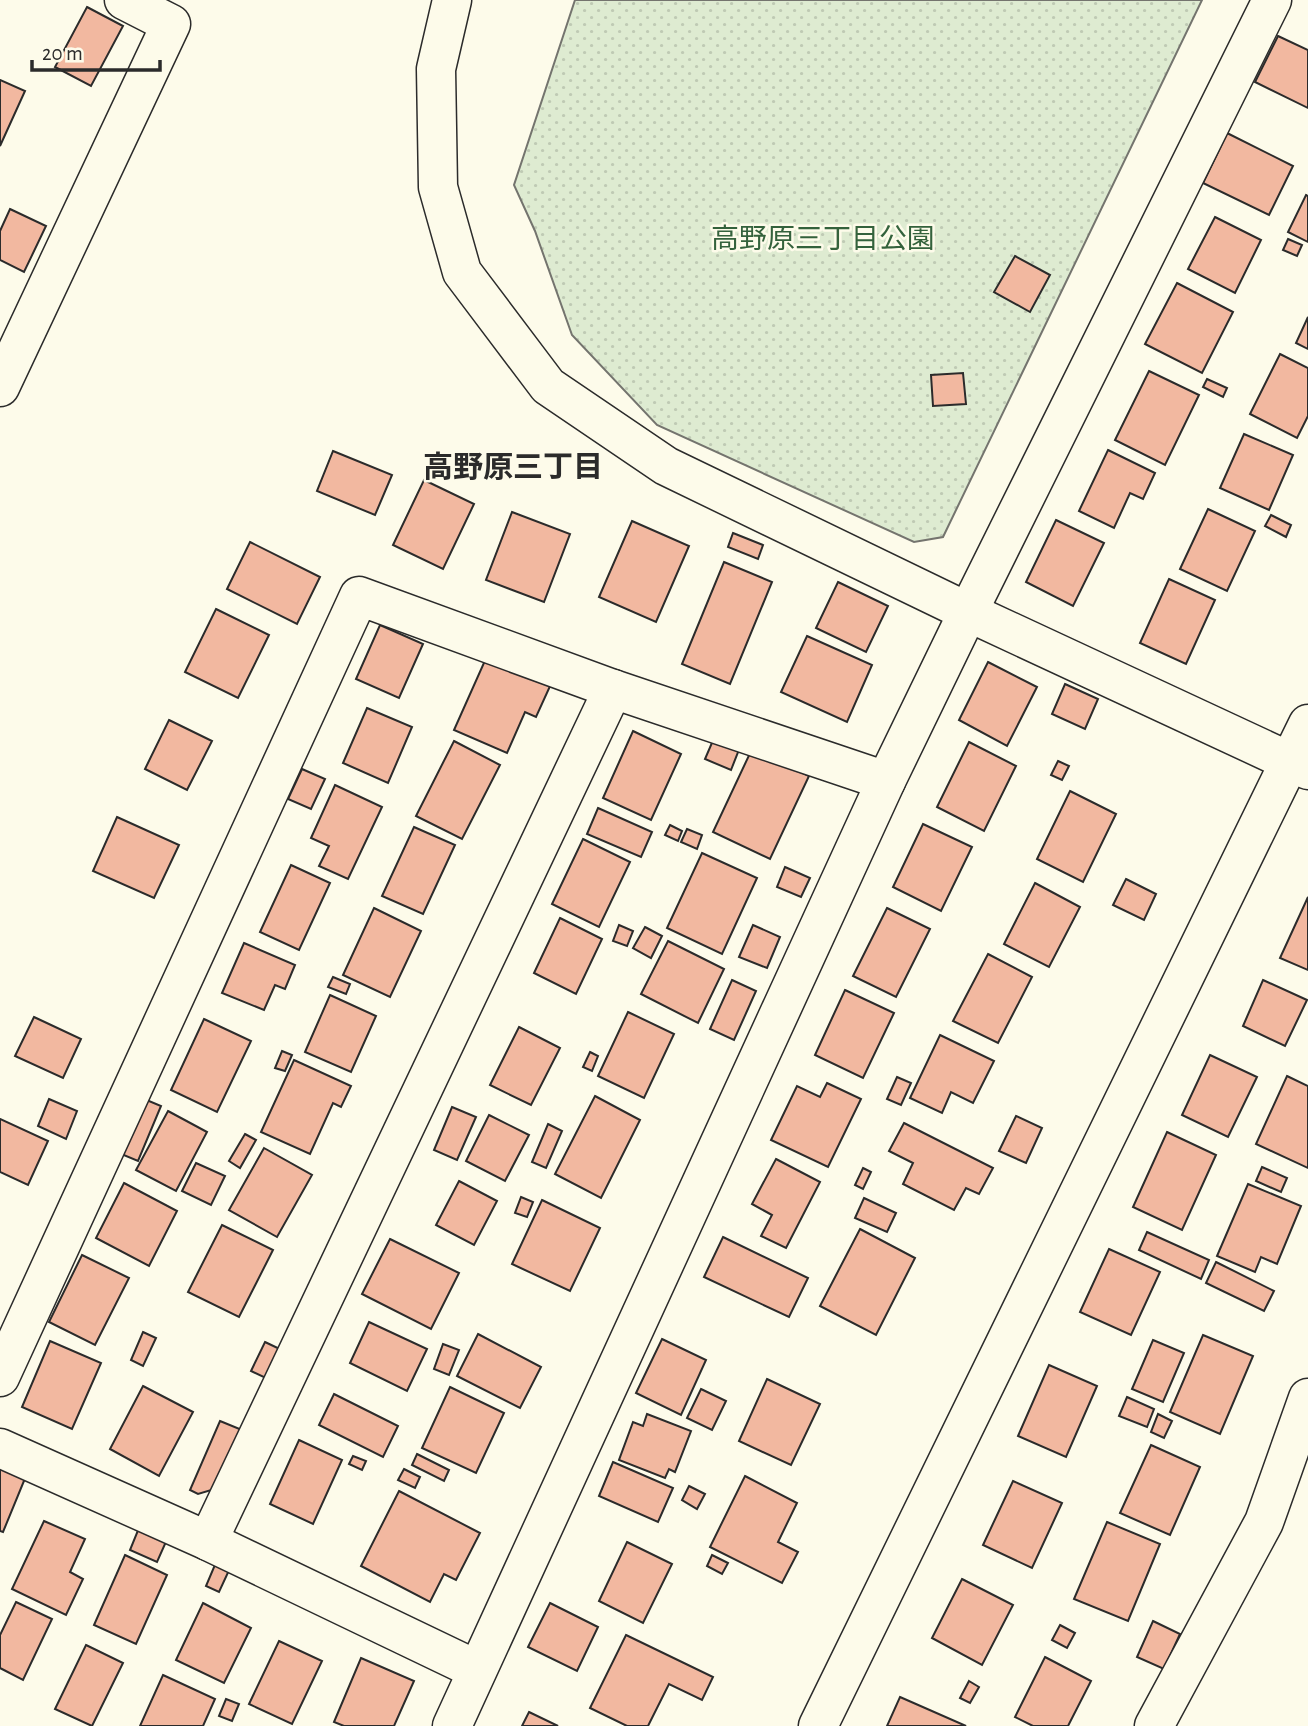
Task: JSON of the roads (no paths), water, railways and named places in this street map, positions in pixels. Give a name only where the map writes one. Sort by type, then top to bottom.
[{"type":"street","points":[[0,387],[171,24],[124,0]]},
{"type":"street","points":[[452,0],[436,69],[438,187],[462,271],[548,386],[666,466],[968,612],[1299,766]]},
{"type":"street","points":[[453,1726],[886,781],[1272,0]]},
{"type":"street","points":[[0,1377],[359,596],[614,689],[886,781]]},
{"type":"street","points":[[208,1541],[614,689]]},
{"type":"street","points":[[818,1726],[1299,766],[1308,724]]},
{"type":"street","points":[[1154,1726],[1264,1522],[1308,1398]]},
{"type":"street","points":[[0,1448],[208,1541],[477,1670]]},
{"type":"district","name":"高野原三丁目","points":[[513,467]]},
{"type":"park label","name":"高野原三丁目公園","points":[[823,238]]}]
